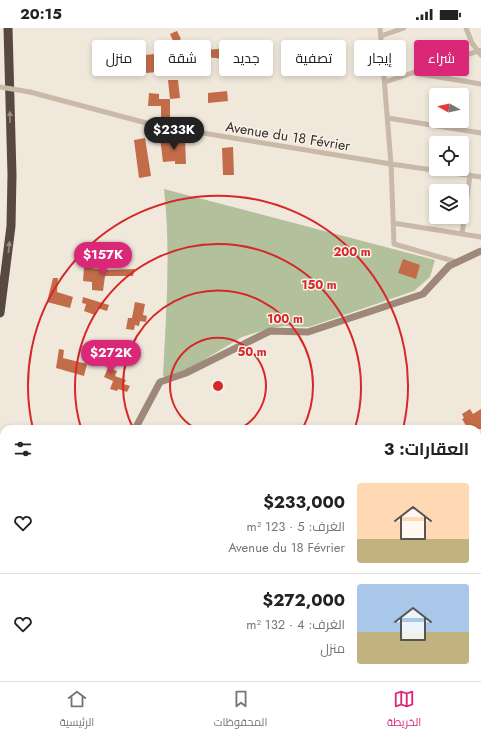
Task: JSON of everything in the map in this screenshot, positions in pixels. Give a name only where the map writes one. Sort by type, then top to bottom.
[{"type":"highway","points":[[0,313],[11,226],[12,176],[8,28]]},
{"type":"street","points":[[380,28],[391,164],[394,244],[458,262]]},
{"type":"street","points":[[381,36],[404,28]]},
{"type":"street","points":[[385,82],[480,52],[472,43],[466,28]]},
{"type":"street","points":[[412,73],[481,84]]},
{"type":"street","name":"Avenue du 18 Février","points":[[0,87],[30,92],[154,125],[391,164],[481,176]]},
{"type":"street","points":[[388,118],[481,133]]},
{"type":"street","points":[[462,234],[470,175]]},
{"type":"street","points":[[393,224],[481,238]]},
{"type":"street","points":[[137,425],[160,382],[186,373],[270,332],[308,332],[423,294],[449,266],[481,250]]},
{"type":"green space","points":[[164,189],[435,260],[430,277],[414,291],[309,327],[284,326],[267,329],[242,337],[192,367],[166,377],[163,376],[168,259]]},
{"type":"building","points":[[177,31],[181,39],[173,40],[170,34]]},
{"type":"building","points":[[219,49],[219,58],[211,58],[211,50]]},
{"type":"building","points":[[154,54],[154,72],[146,73],[146,55]]},
{"type":"building","points":[[168,80],[178,80],[180,98],[170,99]]},
{"type":"building","points":[[227,91],[228,101],[208,103],[208,93]]},
{"type":"building","points":[[149,93],[159,94],[159,99],[170,99],[170,123],[161,122],[161,106],[148,106]]},
{"type":"building","points":[[167,137],[167,141],[185,140],[186,164],[175,164],[175,161],[163,162],[160,138]]},
{"type":"building","points":[[145,138],[151,176],[139,178],[134,140]]},
{"type":"building","points":[[233,147],[234,175],[223,175],[222,148]]},
{"type":"building","points":[[403,259],[420,265],[416,279],[398,273]]},
{"type":"building","points":[[84,267],[105,270],[135,269],[133,276],[105,276],[103,291],[92,290],[92,282],[83,281]]},
{"type":"building","points":[[53,278],[58,278],[57,292],[73,297],[70,308],[47,302]]},
{"type":"building","points":[[83,297],[109,305],[107,311],[97,308],[95,315],[84,311],[86,304],[82,303]]},
{"type":"building","points":[[135,302],[145,304],[143,315],[147,316],[146,322],[140,321],[139,326],[135,325],[134,330],[126,329],[128,318],[132,318]]},
{"type":"building","points":[[59,349],[64,350],[63,358],[87,364],[84,376],[56,368]]},
{"type":"building","points":[[108,368],[117,371],[113,381],[104,377]]},
{"type":"building","points":[[115,376],[126,380],[124,384],[130,386],[127,392],[118,389],[117,391],[110,389]]},
{"type":"building","points":[[470,409],[473,414],[481,409],[481,425],[466,425],[462,419],[464,418],[462,414]]}]
